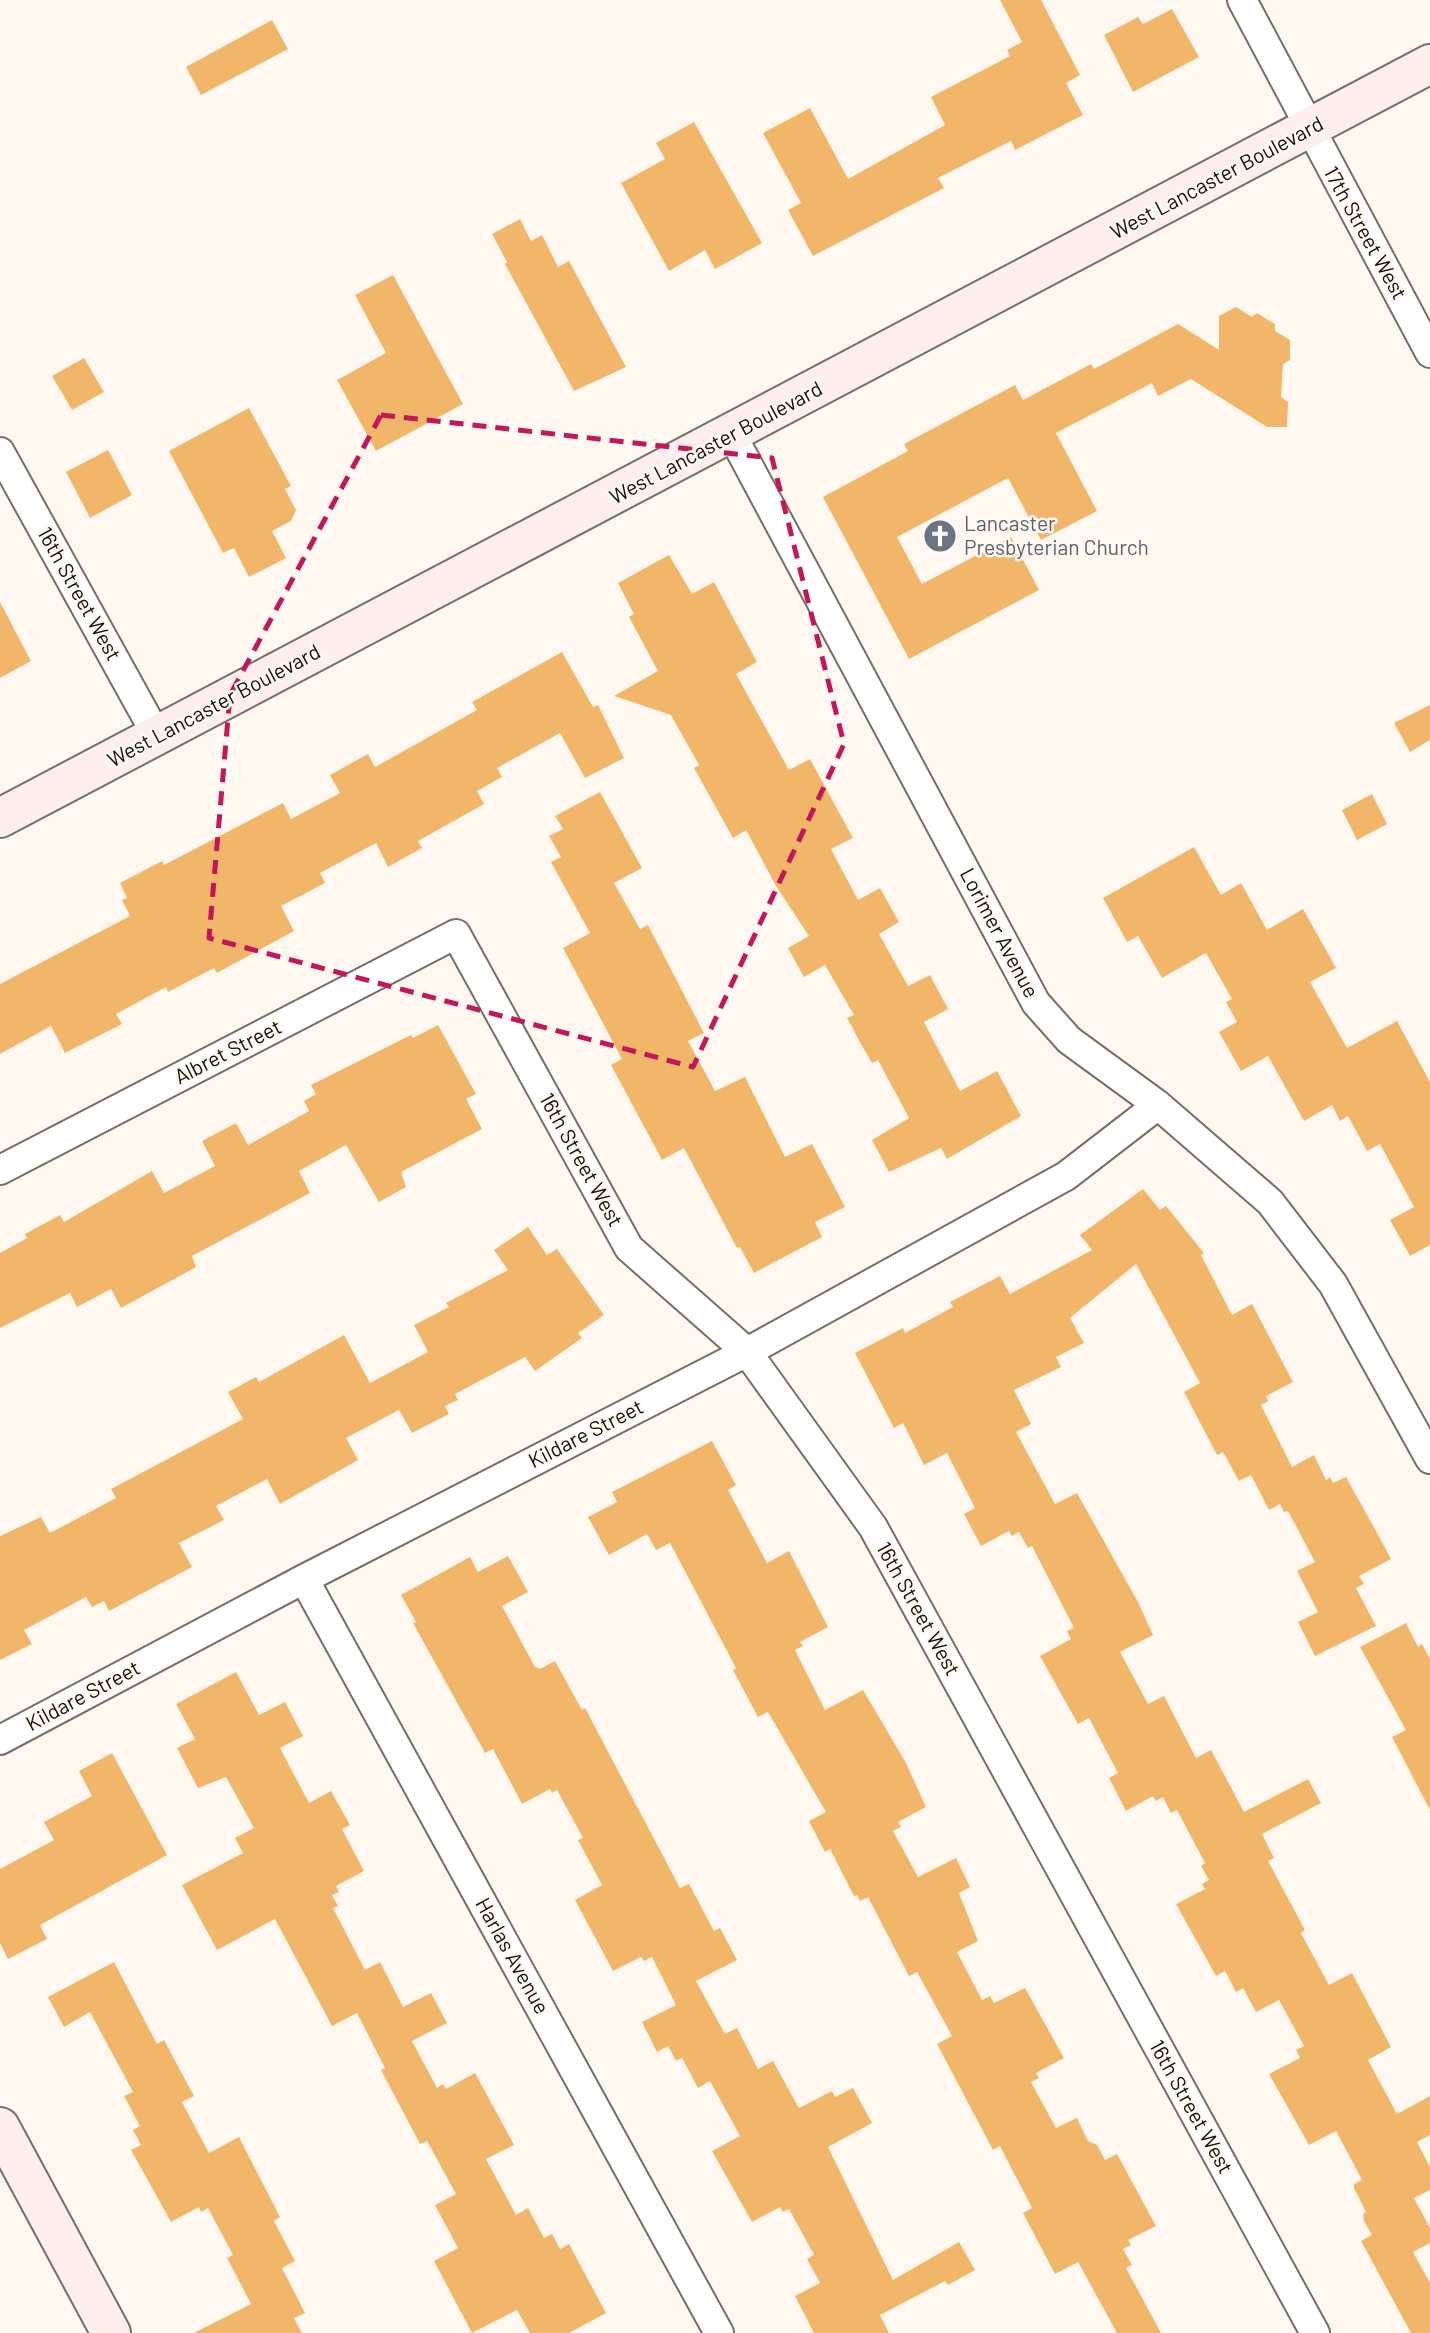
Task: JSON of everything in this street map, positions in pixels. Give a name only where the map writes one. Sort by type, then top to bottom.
[{"type":"street","name":"17th Street West","points":[[1242,0],[1308,130],[1430,353]]},
{"type":"street","name":"West Lancaster Boulevard","points":[[0,818],[732,435],[1430,64]]},
{"type":"street","name":"Lorimer Avenue","points":[[732,435],[1036,1003],[1069,1040],[1158,1105],[1270,1202],[1333,1284],[1430,1459]]},
{"type":"street","name":"16th Street West","points":[[0,452],[158,736]]},
{"type":"street","name":"16th Street West","points":[[456,934],[629,1248],[747,1352],[873,1527],[1315,2333]]},
{"type":"street","name":"Albret Street","points":[[0,1170],[456,934]]},
{"type":"street","name":"Kildare Street","points":[[0,1740],[304,1578],[747,1352],[1066,1176],[1158,1105]]},
{"type":"street","name":"Harlas Avenue","points":[[304,1578],[719,2333]]},
{"type":"street","points":[[0,2127],[111,2333]]},
{"type":"highlighted area","points":[[381,415],[772,458],[844,744],[693,1067],[209,938],[230,695]]},
{"type":"building","points":[[1000,0],[1041,0],[1080,75],[1066,83],[1083,115],[1015,150],[1011,141],[938,178],[944,188],[813,256],[788,210],[801,203],[763,133],[810,108],[848,179],[945,125],[931,97],[1010,56],[1007,50],[1022,42]]},
{"type":"building","points":[[1172,9],[1199,57],[1133,92],[1104,35],[1138,17],[1143,24]]},
{"type":"building","points":[[272,20],[288,49],[201,95],[186,67]]},
{"type":"building","points":[[694,122],[762,243],[715,269],[705,250],[669,271],[621,183],[665,159],[656,143]]},
{"type":"building","points":[[520,219],[531,241],[542,235],[558,267],[569,261],[626,367],[574,391],[505,264],[507,262],[492,234]]},
{"type":"building","points":[[393,275],[463,404],[376,451],[337,380],[386,353],[355,295]]},
{"type":"building","points":[[1236,307],[1252,317],[1257,313],[1275,324],[1275,331],[1290,340],[1290,360],[1283,364],[1281,397],[1288,402],[1287,427],[1267,427],[1191,379],[1158,396],[1152,383],[1056,433],[1097,511],[1041,540],[1008,478],[897,537],[922,584],[1011,537],[1039,590],[909,659],[823,497],[908,451],[904,444],[1015,385],[1023,400],[1091,364],[1094,369],[1178,324],[1219,350],[1219,316]]},
{"type":"building","points":[[84,358],[104,392],[72,410],[52,376]]},
{"type":"building","points":[[249,408],[291,486],[285,489],[296,510],[291,521],[272,531],[286,558],[249,577],[234,548],[223,553],[169,451]]},
{"type":"building","points":[[108,450],[132,495],[90,518],[66,472]]},
{"type":"building","points":[[669,555],[692,594],[714,582],[757,662],[736,674],[789,770],[810,759],[853,838],[831,849],[858,900],[880,888],[899,922],[879,934],[908,986],[930,975],[948,1009],[924,1022],[960,1091],[997,1071],[1021,1116],[947,1159],[941,1148],[889,1172],[872,1140],[909,1118],[878,1060],[872,1063],[861,1044],[847,1018],[854,1015],[825,965],[804,977],[788,948],[809,936],[776,886],[746,830],[733,838],[694,768],[699,765],[671,715],[614,696],[658,671],[629,617],[634,614],[618,583]]},
{"type":"building","points":[[0,602],[31,661],[0,678]]},
{"type":"building","points":[[562,652],[593,707],[598,705],[624,758],[585,778],[560,733],[497,768],[502,777],[477,791],[484,804],[418,841],[422,848],[388,867],[376,843],[320,873],[325,883],[281,906],[294,931],[217,973],[214,968],[168,992],[166,987],[116,1014],[122,1024],[65,1053],[51,1026],[0,1054],[0,984],[130,916],[122,900],[127,898],[120,883],[162,861],[164,865],[283,803],[291,819],[340,793],[330,775],[368,754],[375,767],[477,710],[472,702]]},
{"type":"building","points":[[1430,705],[1430,740],[1410,752],[1394,723]]},
{"type":"building","points":[[600,792],[642,868],[614,883],[640,929],[648,925],[704,1033],[688,1041],[715,1091],[745,1077],[785,1157],[812,1144],[845,1207],[815,1222],[822,1237],[754,1273],[740,1247],[737,1248],[684,1148],[662,1160],[611,1065],[622,1059],[563,948],[590,933],[551,862],[561,857],[549,836],[563,829],[555,816]]},
{"type":"building","points":[[1372,794],[1387,824],[1357,840],[1342,810]]},
{"type":"building","points":[[1194,847],[1221,895],[1241,883],[1267,930],[1303,909],[1336,968],[1310,982],[1347,1048],[1397,1021],[1430,1082],[1430,1245],[1410,1256],[1390,1220],[1414,1207],[1380,1144],[1367,1151],[1348,1116],[1340,1121],[1332,1105],[1304,1121],[1268,1056],[1241,1071],[1219,1032],[1237,1022],[1226,1002],[1232,999],[1206,953],[1162,978],[1138,936],[1127,942],[1103,898]]},
{"type":"building","points":[[438,1025],[476,1094],[466,1099],[482,1129],[401,1172],[406,1187],[379,1202],[346,1145],[299,1171],[310,1193],[192,1256],[196,1267],[121,1308],[111,1289],[77,1307],[70,1293],[0,1328],[0,1253],[27,1238],[25,1234],[60,1215],[64,1222],[152,1171],[164,1193],[215,1166],[202,1141],[236,1123],[248,1145],[309,1111],[304,1101],[316,1094],[311,1085],[411,1035],[413,1038]]},
{"type":"building","points":[[1143,1189],[1160,1210],[1166,1206],[1204,1253],[1201,1255],[1232,1315],[1252,1304],[1293,1382],[1266,1396],[1268,1401],[1261,1405],[1292,1467],[1314,1455],[1326,1480],[1330,1477],[1333,1483],[1346,1477],[1391,1559],[1359,1576],[1364,1584],[1356,1588],[1376,1626],[1315,1656],[1298,1622],[1318,1612],[1297,1571],[1315,1562],[1288,1511],[1284,1512],[1280,1504],[1269,1510],[1251,1475],[1239,1481],[1223,1452],[1217,1455],[1184,1392],[1200,1383],[1136,1264],[1070,1318],[1084,1343],[1056,1357],[1061,1367],[1014,1390],[1031,1424],[1016,1432],[1055,1504],[1077,1493],[1138,1602],[1153,1635],[1120,1652],[1148,1704],[1164,1696],[1196,1758],[1211,1750],[1244,1812],[1308,1779],[1321,1803],[1262,1834],[1274,1858],[1268,1861],[1305,1930],[1301,1933],[1329,1985],[1352,1973],[1391,2047],[1368,2060],[1397,2114],[1430,2096],[1430,2135],[1417,2142],[1430,2167],[1430,2190],[1414,2198],[1430,2228],[1430,2243],[1413,2252],[1430,2283],[1430,2333],[1411,2333],[1361,2241],[1372,2235],[1364,2221],[1363,2214],[1366,2212],[1354,2188],[1354,2184],[1362,2180],[1336,2131],[1309,2145],[1269,2074],[1300,2058],[1296,2050],[1304,2046],[1279,2000],[1256,2012],[1243,1988],[1236,1992],[1225,1971],[1216,1976],[1176,1904],[1205,1889],[1202,1884],[1209,1880],[1201,1866],[1205,1863],[1177,1810],[1171,1813],[1163,1797],[1156,1801],[1153,1796],[1126,1811],[1109,1778],[1118,1773],[1089,1718],[1078,1724],[1040,1656],[1071,1639],[1067,1631],[1074,1628],[1032,1546],[1028,1548],[1019,1532],[1012,1536],[1009,1531],[981,1546],[964,1514],[975,1508],[947,1453],[924,1465],[903,1423],[894,1428],[855,1353],[903,1328],[905,1333],[953,1307],[950,1302],[1000,1276],[1010,1294],[1092,1250],[1080,1235]]},
{"type":"building","points":[[528,1227],[547,1255],[557,1249],[604,1315],[578,1333],[582,1338],[535,1371],[525,1357],[455,1394],[458,1400],[445,1406],[449,1414],[412,1433],[399,1410],[346,1438],[358,1460],[280,1504],[267,1479],[216,1506],[224,1520],[179,1543],[192,1567],[109,1611],[104,1601],[92,1607],[86,1597],[24,1630],[32,1644],[0,1660],[0,1536],[41,1517],[50,1533],[116,1498],[111,1489],[243,1419],[228,1392],[256,1377],[259,1382],[344,1335],[370,1383],[428,1352],[414,1325],[449,1307],[446,1303],[508,1270],[494,1250]]},
{"type":"building","points":[[712,1441],[736,1485],[728,1490],[767,1563],[789,1551],[828,1627],[800,1642],[803,1646],[795,1650],[825,1710],[863,1690],[906,1763],[926,1807],[898,1822],[901,1827],[893,1831],[918,1877],[956,1858],[970,1887],[959,1893],[978,1941],[957,1952],[982,2000],[990,1996],[994,2003],[1025,1988],[1064,2058],[1036,2073],[1039,2078],[1031,2082],[1056,2128],[1077,2118],[1088,2141],[1097,2145],[1105,2160],[1117,2154],[1156,2226],[1128,2240],[1131,2245],[1123,2249],[1132,2265],[1126,2268],[1161,2333],[1117,2333],[1078,2262],[1055,2274],[1023,2213],[1032,2208],[1000,2146],[993,2150],[937,2044],[952,2036],[917,1972],[909,1976],[868,1897],[860,1901],[857,1895],[854,1896],[830,1849],[825,1852],[809,1821],[826,1812],[768,1712],[758,1717],[733,1670],[736,1668],[670,1543],[656,1550],[647,1534],[609,1555],[588,1517],[617,1502],[612,1492]]},
{"type":"building","points":[[508,1556],[528,1592],[502,1606],[535,1667],[540,1669],[555,1661],[582,1710],[585,1708],[680,1888],[689,1884],[714,1931],[720,1928],[737,1960],[696,1981],[725,2034],[737,2028],[758,2069],[773,2061],[799,2108],[832,2091],[835,2097],[853,2088],[872,2123],[828,2147],[893,2280],[959,2242],[975,2270],[948,2285],[945,2281],[880,2315],[889,2333],[814,2333],[795,2296],[820,2283],[807,2259],[814,2255],[789,2209],[783,2212],[780,2207],[752,2222],[712,2151],[740,2136],[710,2081],[698,2088],[682,2058],[676,2061],[668,2046],[657,2052],[642,2022],[676,2005],[652,1957],[644,1961],[641,1957],[613,1971],[575,1900],[602,1885],[578,1840],[583,1838],[557,1790],[552,1793],[550,1789],[522,1804],[493,1749],[485,1753],[413,1623],[416,1622],[401,1595],[470,1557],[478,1572]]},
{"type":"building","points":[[1406,1623],[1418,1647],[1422,1644],[1430,1659],[1430,1810],[1392,1737],[1406,1730],[1360,1647]]},
{"type":"building","points":[[236,1672],[259,1715],[285,1702],[303,1736],[280,1748],[309,1803],[331,1791],[350,1825],[342,1829],[364,1871],[336,1886],[339,1892],[332,1895],[338,1906],[333,1908],[365,1970],[380,1962],[403,2007],[431,1993],[447,2023],[412,2041],[437,2088],[443,2084],[446,2089],[475,2073],[514,2145],[486,2159],[516,2215],[528,2208],[544,2238],[552,2234],[560,2249],[569,2244],[606,2313],[569,2333],[530,2333],[517,2310],[472,2333],[434,2261],[458,2248],[435,2205],[456,2194],[427,2141],[420,2144],[381,2070],[385,2068],[357,2013],[332,2026],[275,1919],[217,1950],[182,1885],[243,1853],[235,1838],[254,1828],[226,1777],[198,1788],[177,1748],[195,1739],[176,1704]]},
{"type":"building","points":[[112,1753],[167,1855],[40,1925],[47,1939],[8,1959],[0,1943],[0,1869],[54,1840],[44,1822],[92,1796],[79,1771]]},
{"type":"building","points":[[114,1962],[157,2044],[164,2040],[194,2096],[182,2102],[209,2153],[239,2137],[280,2217],[274,2221],[295,2261],[282,2268],[305,2313],[294,2318],[302,2333],[194,2333],[251,2304],[227,2258],[233,2255],[208,2208],[201,2212],[199,2207],[171,2222],[131,2150],[141,2145],[133,2130],[140,2126],[124,2096],[133,2092],[90,2012],[64,2027],[48,1997]]},
{"type":"place","name":"Lancaster Presbyterian Church","points":[[940,536]]}]
